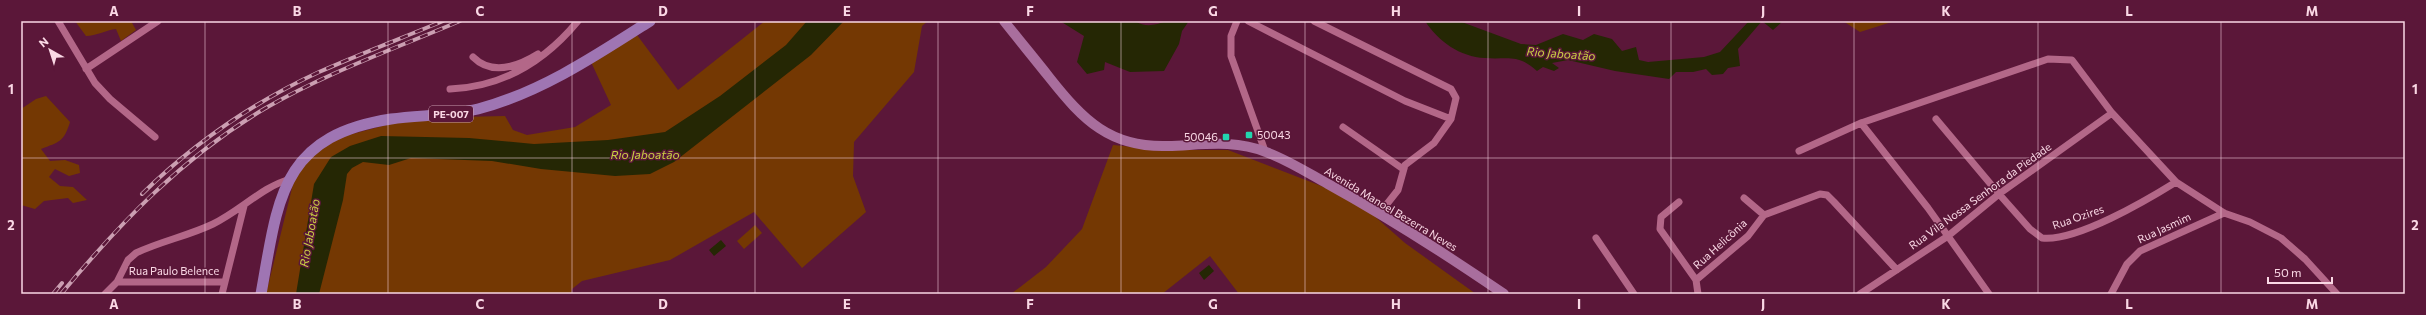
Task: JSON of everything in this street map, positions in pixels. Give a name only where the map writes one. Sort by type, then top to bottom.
[{"type":"main road","name":"PE-007","points":[[260,294],[276,214],[282,193],[307,155],[335,134],[369,123],[393,119],[439,116],[478,109],[522,95],[606,49],[650,21]]},
{"type":"street","points":[[58,21],[86,69],[110,99],[155,137]]},
{"type":"street","points":[[86,69],[158,21]]},
{"type":"street","points":[[450,89],[474,88],[494,83],[535,61],[557,44],[578,21]]},
{"type":"street","name":"Avenida Manoel Bezerra Neves","points":[[1004,21],[1068,101],[1088,122],[1106,134],[1125,142],[1142,145],[1167,146],[1219,142],[1239,144],[1265,151],[1379,214],[1504,294]]},
{"type":"street","points":[[1237,21],[1230,40],[1231,56],[1265,151]]},
{"type":"street","points":[[1248,21],[1399,98],[1451,119]]},
{"type":"street","points":[[1314,21],[1451,89],[1456,98],[1451,119],[1434,143],[1415,156],[1403,169],[1398,190],[1379,214]]},
{"type":"street","points":[[473,57],[485,67],[510,66],[523,62],[557,44]]},
{"type":"street","points":[[1799,151],[1861,123],[2048,59],[2072,60],[2112,113],[2176,182],[2224,213],[2250,222],[2281,238],[2305,259],[2337,294]]},
{"type":"street","name":"Rua Vila Nossa Senhora da Piedade","points":[[1860,294],[1948,236],[1999,194],[2112,113]]},
{"type":"street","name":"Rua Ozires","points":[[1936,118],[1999,194],[2030,229],[2042,238],[2049,239],[2098,223],[2124,212],[2176,182]]},
{"type":"street","points":[[1861,123],[1948,236],[1990,294]]},
{"type":"street","points":[[1343,127],[1403,169]]},
{"type":"street","name":"Rua Paulo Belence","points":[[244,206],[225,282],[117,282],[128,260],[136,253],[201,229],[244,206],[270,187],[290,179]]},
{"type":"street","points":[[1744,198],[1764,215],[1820,194],[1824,194],[1834,202],[1897,270]]},
{"type":"street","points":[[1679,202],[1661,217],[1660,230],[1696,280],[1698,294]]},
{"type":"street","name":"Rua Jasmim","points":[[2111,294],[2126,264],[2140,251],[2224,213]]},
{"type":"street","name":"Rua Helicônia","points":[[1696,280],[1748,236],[1764,215]]},
{"type":"street","points":[[1596,238],[1634,294]]},
{"type":"street","points":[[105,294],[117,282]]},
{"type":"street","points":[[222,294],[225,282]]},
{"type":"shaded area","points":[[75,21],[131,21],[136,30],[121,41],[116,29],[86,36]]},
{"type":"shaded area","points":[[765,21],[928,21],[922,26],[914,72],[854,142],[853,176],[866,212],[802,268],[754,212],[670,260],[582,281],[572,289],[571,294],[266,294],[295,176],[312,155],[337,138],[394,123],[459,117],[505,116],[513,130],[527,135],[575,127],[611,105],[591,62],[637,35],[678,90]]},
{"type":"shaded area","points":[[1843,21],[1895,21],[1860,32]]},
{"type":"shaded area","points":[[46,96],[70,122],[65,134],[57,143],[41,149],[50,161],[65,160],[79,165],[80,173],[69,176],[55,169],[49,177],[60,186],[73,187],[87,200],[73,203],[68,198],[44,201],[35,209],[21,205],[21,109],[36,99]]},
{"type":"shaded area","points":[[1113,145],[1165,150],[1228,150],[1355,199],[1405,243],[1476,294],[1239,294],[1210,256],[1162,294],[1011,294],[1046,267],[1082,229]]},
{"type":"shaded area","points":[[755,225],[762,233],[744,249],[737,241]]},
{"type":"water","points":[[1172,20],[1189,21],[1182,31],[1179,44],[1164,71],[1130,72],[1105,62],[1104,70],[1087,74],[1077,62],[1084,36],[1060,21],[1135,21],[1143,25],[1155,25]]},
{"type":"water","name":"Rio Jaboatão","points":[[807,21],[844,21],[811,55],[674,162],[650,174],[615,176],[541,169],[492,161],[411,158],[389,165],[363,162],[352,168],[347,174],[343,200],[319,294],[296,294],[314,184],[331,157],[350,146],[381,136],[469,138],[534,144],[608,140],[665,132],[720,96],[786,45]]},
{"type":"water","points":[[1425,21],[1459,21],[1521,44],[1536,45],[1563,34],[1583,40],[1594,34],[1612,39],[1622,51],[1636,47],[1639,60],[1648,62],[1704,57],[1720,52],[1749,21],[1762,21],[1738,49],[1740,66],[1728,68],[1723,74],[1712,75],[1706,69],[1693,72],[1676,72],[1669,79],[1615,71],[1568,60],[1552,63],[1559,68],[1554,71],[1543,67],[1537,71],[1530,65],[1512,58],[1476,57],[1467,55],[1450,47],[1436,35]]},
{"type":"water","points":[[1762,21],[1783,21],[1773,30]]},
{"type":"water","points":[[721,240],[726,246],[714,256],[709,250]]},
{"type":"water","points":[[1209,265],[1214,271],[1204,280],[1199,273]]},
{"type":"railway","points":[[142,194],[203,141],[271,97],[319,72],[443,21]]},
{"type":"railway","points":[[61,294],[106,242],[154,193],[206,148],[234,128],[264,109],[312,84],[360,62],[460,21]]},
{"type":"railway","points":[[53,294],[62,283]]},
{"type":"place","name":"50043","points":[[1249,135]]},
{"type":"place","name":"50046","points":[[1226,137]]}]
